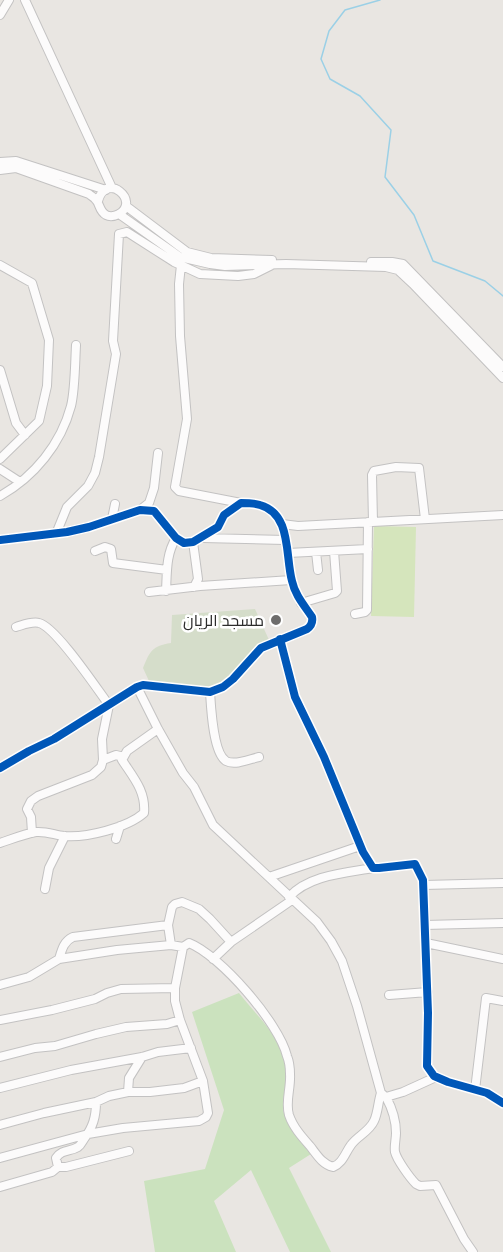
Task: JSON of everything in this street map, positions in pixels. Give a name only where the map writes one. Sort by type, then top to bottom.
[{"type":"street","points":[[0,15],[9,0]]},
{"type":"street","points":[[25,0],[109,189]]},
{"type":"street","points":[[0,162],[16,161],[118,190],[122,192],[126,200],[126,206],[119,214],[113,216],[104,214],[98,206],[99,196],[109,189]]},
{"type":"street","points":[[0,170],[16,168],[88,194],[98,201]]},
{"type":"street","points":[[126,206],[187,252],[211,258],[403,264],[503,367]]},
{"type":"street","points":[[119,214],[180,256],[210,264],[386,267],[398,270],[503,378]]},
{"type":"street","points":[[56,534],[68,507],[88,486],[95,473],[99,457],[116,354],[113,341],[119,234],[127,232],[200,274],[238,276],[254,274],[272,265]]},
{"type":"street","points":[[0,265],[32,283],[48,340],[47,386],[39,421],[0,459]]},
{"type":"street","points":[[0,768],[54,739],[143,684],[210,692],[223,687],[233,680],[259,649],[294,635],[310,626],[312,621],[312,617],[297,595],[291,580],[282,524],[274,513],[261,505],[179,491],[175,487],[187,419],[180,336],[181,265]]},
{"type":"street","points":[[179,284],[181,265]]},
{"type":"street","points":[[425,297],[437,298]]},
{"type":"street","points":[[0,496],[31,474],[58,441],[71,405],[76,345]]},
{"type":"street","points":[[0,370],[16,423],[25,435]]},
{"type":"street","points":[[140,510],[148,503],[154,488],[158,453]]},
{"type":"street","points":[[355,614],[367,610],[368,549],[374,471],[396,467],[419,468],[425,519]]},
{"type":"street","points":[[0,469],[20,482]]},
{"type":"street","points":[[148,503],[176,538],[183,543],[193,542],[218,527],[224,515],[241,503]]},
{"type":"street","points":[[112,519],[115,504]]},
{"type":"street","points":[[0,540],[56,534],[89,527],[140,510],[154,511]]},
{"type":"street","points":[[282,524],[298,526],[503,515]]},
{"type":"street","points":[[166,591],[171,546],[176,538]]},
{"type":"street","points":[[201,538],[285,540]]},
{"type":"street","points":[[193,542],[198,579],[194,587]]},
{"type":"street","points":[[95,551],[105,547],[111,549],[112,563],[167,570]]},
{"type":"street","points":[[288,553],[368,549]]},
{"type":"street","points":[[302,603],[337,591],[334,551]]},
{"type":"street","points":[[316,552],[318,570]]},
{"type":"street","points":[[149,592],[291,580]]},
{"type":"street","points":[[16,627],[36,622],[44,625],[57,637],[109,705],[102,739],[101,767],[92,775],[34,798],[27,809],[31,817],[32,833]]},
{"type":"street","points":[[280,639],[295,697],[324,757],[360,846],[373,868]]},
{"type":"street","points":[[137,687],[158,729],[183,773],[194,787],[213,825],[317,922],[331,941],[342,961],[383,1095],[392,1108],[396,1130],[396,1156],[416,1184],[436,1185],[473,1252]]},
{"type":"street","points":[[210,692],[219,753],[226,761],[236,763],[259,757]]},
{"type":"street","points":[[122,760],[127,751],[158,729]]},
{"type":"street","points":[[0,843],[37,832],[65,836],[91,835],[120,825],[144,813],[145,806],[140,786],[120,756],[116,755],[103,760]]},
{"type":"street","points":[[116,839],[120,825]]},
{"type":"street","points":[[45,889],[49,868],[65,836]]},
{"type":"street","points":[[269,878],[360,846]]},
{"type":"street","points":[[213,959],[231,942],[291,899],[297,889],[306,884],[333,875],[415,864],[424,885],[428,992],[427,1066],[436,1077],[487,1093],[503,1103]]},
{"type":"street","points":[[424,885],[503,883]]},
{"type":"street","points":[[171,945],[168,925],[172,907],[182,902],[199,909],[231,942]]},
{"type":"street","points":[[425,925],[503,923]]},
{"type":"street","points":[[59,958],[62,947],[67,940],[73,937],[168,925]]},
{"type":"street","points":[[0,985],[28,977],[59,958],[171,945],[183,947],[189,943],[213,959],[242,986],[280,1036],[287,1055],[290,1076],[288,1089],[290,1116],[299,1132],[323,1162],[333,1167],[340,1164],[353,1142],[368,1131],[372,1125],[383,1095]]},
{"type":"street","points":[[426,943],[503,959]]},
{"type":"street","points":[[0,1158],[88,1134],[202,1120],[208,1113],[203,1081],[175,1001],[175,988],[183,947]]},
{"type":"street","points":[[0,1020],[52,1010],[95,999],[122,989],[175,988]]},
{"type":"street","points":[[389,995],[428,992]]},
{"type":"street","points":[[475,1090],[486,998],[503,1000]]},
{"type":"street","points":[[0,1057],[35,1048],[55,1046],[126,1027],[167,1024],[180,1020]]},
{"type":"street","points":[[0,1088],[71,1070],[159,1052],[191,1048]]},
{"type":"street","points":[[128,1092],[129,1078],[142,1057]]},
{"type":"street","points":[[383,1095],[403,1092],[436,1077]]},
{"type":"street","points":[[0,1125],[96,1102],[109,1096],[128,1092],[184,1088],[203,1081]]},
{"type":"street","points":[[58,1167],[56,1158],[59,1154],[77,1148],[88,1134],[95,1121],[96,1102]]},
{"type":"street","points":[[0,1187],[52,1173],[58,1167],[129,1151]]},
{"type":"green space","points":[[374,526],[416,527],[414,617],[371,616]]},
{"type":"green space","points":[[255,609],[269,640],[258,647],[234,676],[219,686],[205,688],[149,681],[143,668],[152,650],[171,643],[172,615]]},
{"type":"green space","points":[[239,993],[270,1031],[284,1056],[286,1082],[284,1113],[294,1132],[311,1154],[289,1168],[331,1252],[290,1252],[251,1170],[214,1201],[236,1252],[155,1252],[144,1181],[205,1169],[224,1110],[192,1012]]},
{"type":"waterway","points":[[380,0],[345,10],[329,31],[321,59],[330,79],[360,96],[391,130],[385,177],[414,215],[433,261],[485,281],[503,296]]},
{"type":"cycle path","points":[[0,540],[67,532],[140,510],[154,511],[176,538],[184,543],[193,542],[218,527],[224,515],[241,503],[258,504],[278,517],[285,537],[293,586],[312,617],[307,629],[261,648],[223,687],[210,692],[143,685],[137,687],[54,739],[0,768]]},
{"type":"cycle path","points":[[280,639],[295,697],[324,757],[363,852],[373,868],[415,864],[423,880],[428,1013],[427,1066],[434,1076],[487,1093],[503,1103]]},
{"type":"place","name":"مسجد الريان","points":[[276,620]]}]
